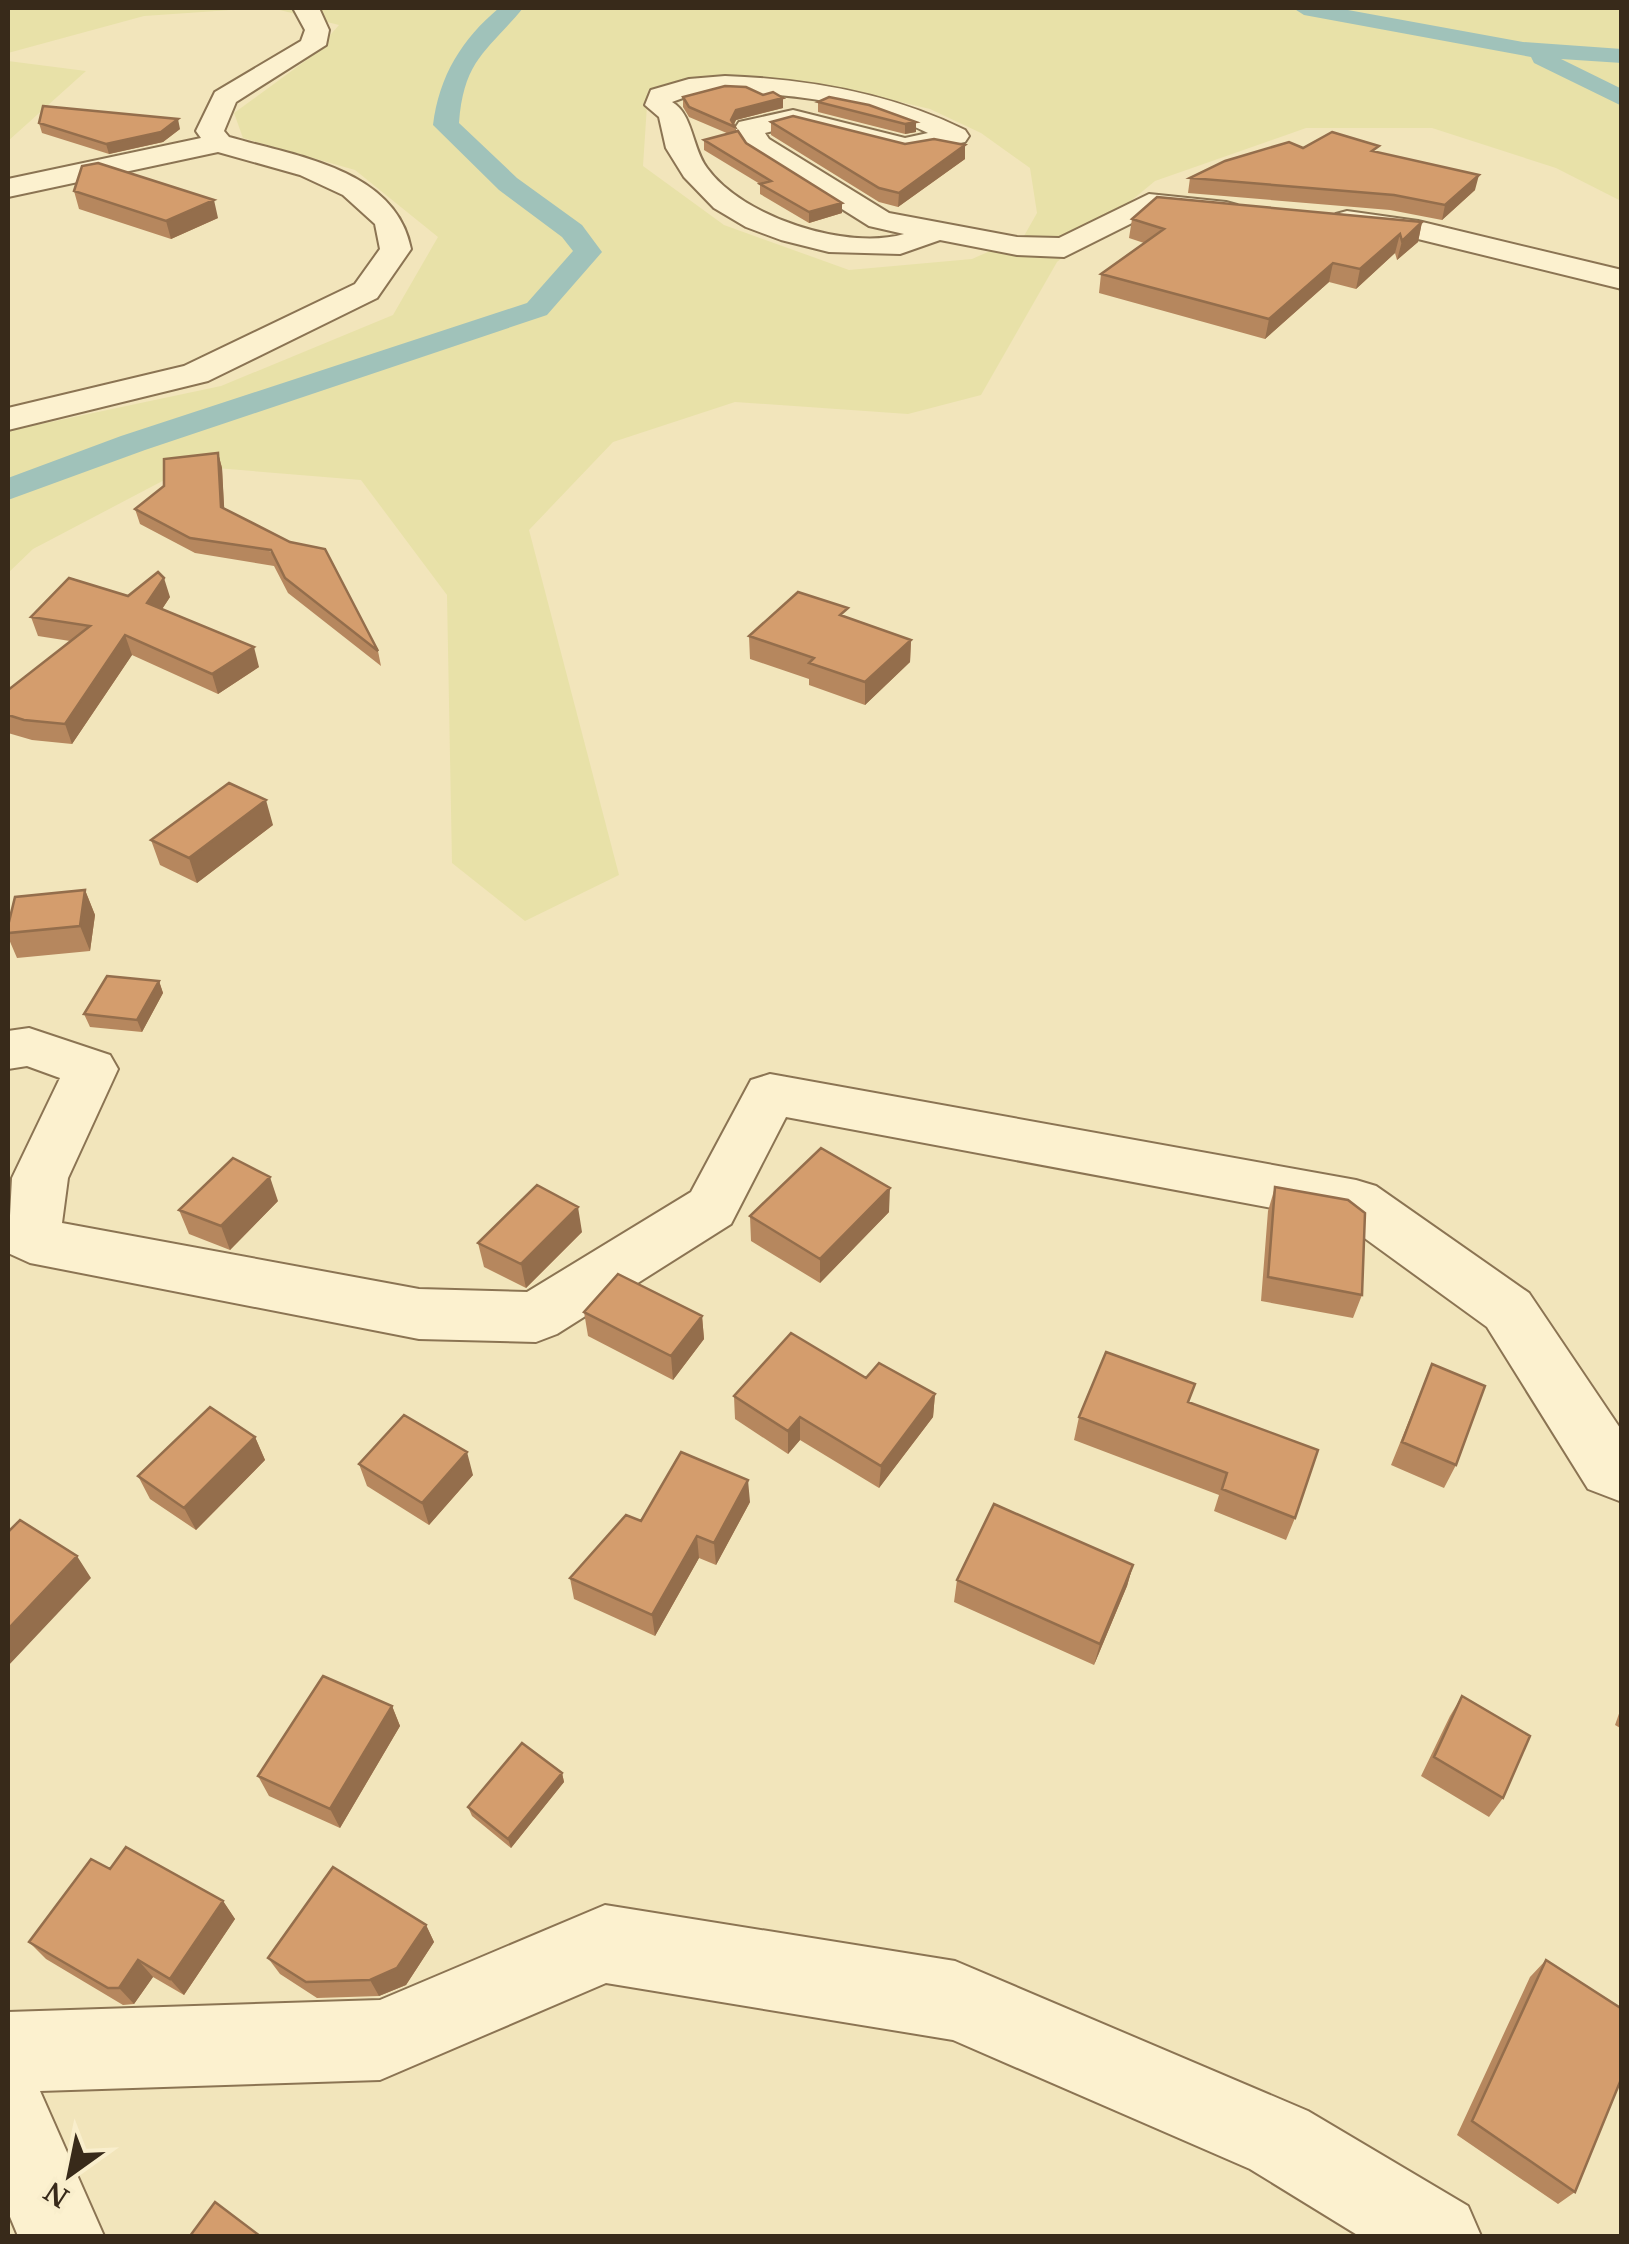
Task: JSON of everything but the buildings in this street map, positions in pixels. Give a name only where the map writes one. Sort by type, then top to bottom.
[{"type":"street","points":[[219,143],[210,131],[224,98],[314,45],[317,30],[307,8]]},
{"type":"street","points":[[936,230],[902,245],[839,242],[808,238],[736,212],[691,174],[673,136],[672,113],[658,105],[660,96],[698,85],[786,88],[866,100],[927,118],[955,136],[904,146],[793,118],[748,128],[758,144],[880,220],[936,230],[1018,246],[1064,248],[1149,204],[1160,192],[1192,174]]},
{"type":"street","points":[[8,188],[219,143],[327,176],[362,196],[390,221],[396,248],[366,290],[196,374],[8,419]]},
{"type":"street","points":[[1149,204],[1262,214]]},
{"type":"street","points":[[1317,218],[1390,223],[1457,236],[1622,280]]},
{"type":"street","points":[[8,1050],[29,1047],[91,1068],[40,1178],[30,1240],[420,1314],[536,1317],[696,1218],[711,1208],[770,1094],[1356,1202],[1508,1310],[1611,1469],[1622,1474]]},
{"type":"street","points":[[8,2052],[380,2040],[605,1944],[956,2001],[1279,2140],[1438,2236]]},
{"type":"street","points":[[8,2116],[60,2236]]},
{"type":"shaded area","points":[[8,8],[261,8],[144,16],[8,53]]},
{"type":"shaded area","points":[[272,8],[1621,8],[1621,201],[1556,168],[1432,128],[1306,128],[1155,181],[1057,262],[981,395],[908,414],[735,402],[613,442],[529,530],[619,875],[525,921],[452,863],[447,595],[361,480],[191,466],[33,549],[8,573],[8,431],[221,386],[393,315],[438,237],[355,170],[243,138],[234,113],[312,56],[339,25]],"holes":[[[709,80],[789,84],[867,94],[930,109],[981,133],[1030,168],[1037,213],[1024,236],[972,259],[849,270],[724,225],[643,166],[648,90]]]},
{"type":"shaded area","points":[[8,61],[86,71],[8,141]]},
{"type":"waterway","points":[[8,490],[133,443],[537,309],[588,252],[572,231],[508,184],[446,125],[452,90],[465,59],[512,8]]},
{"type":"waterway","points":[[1304,8],[1523,49],[1622,56]]},
{"type":"waterway","points":[[1542,58],[1622,99]]}]
